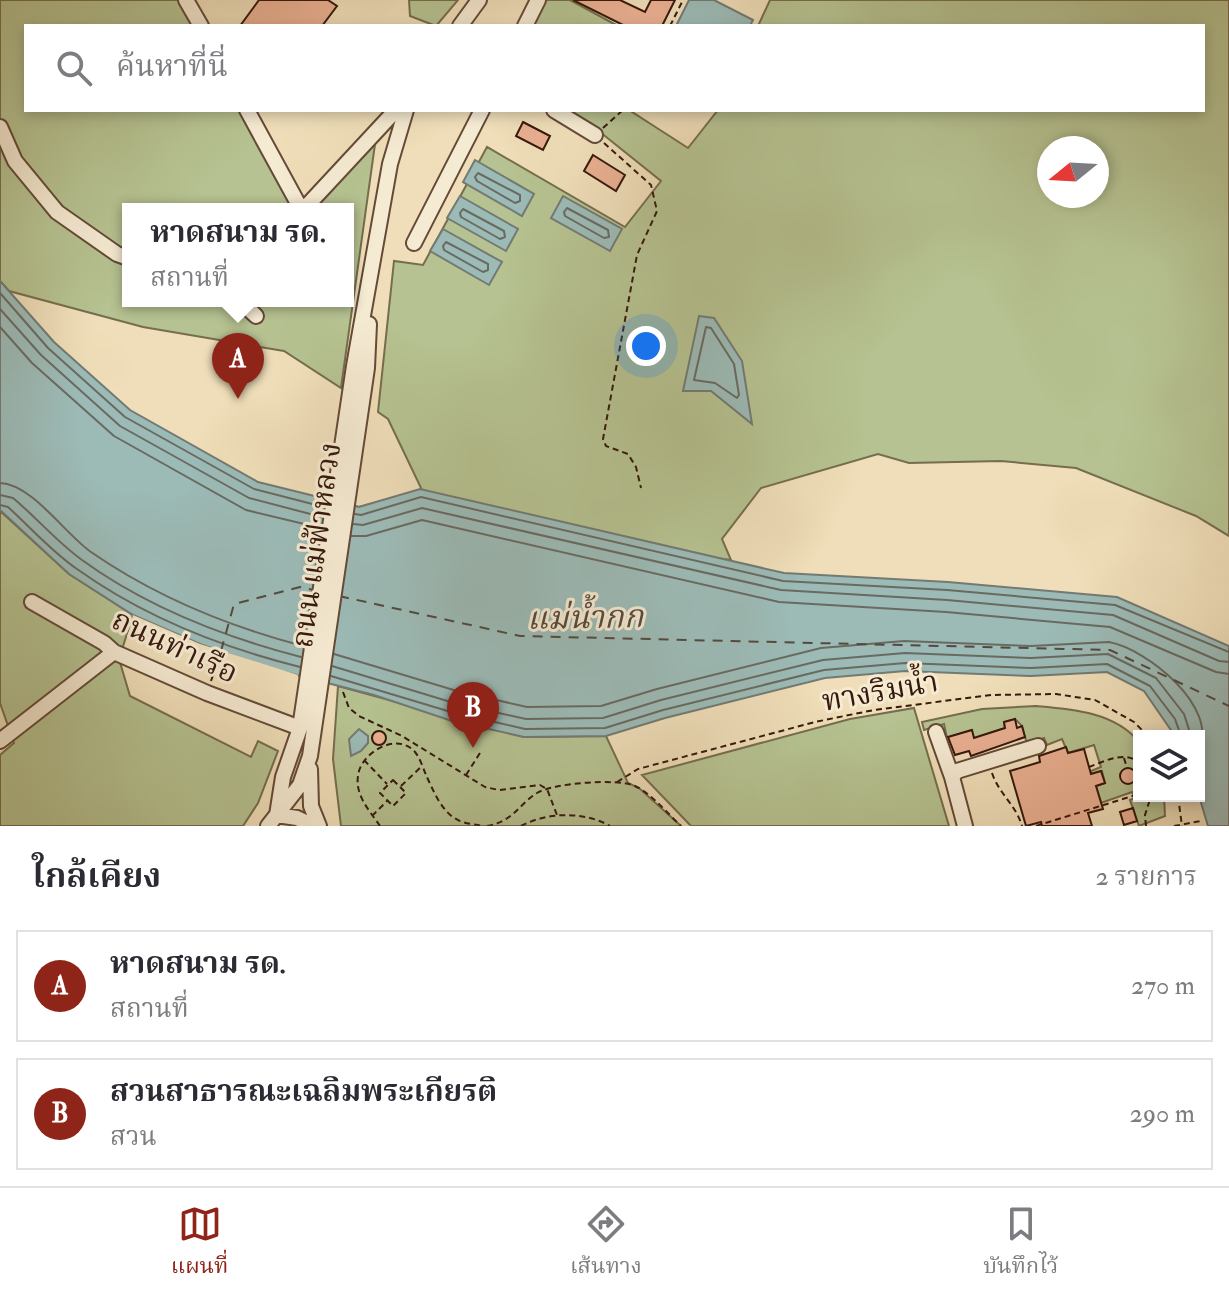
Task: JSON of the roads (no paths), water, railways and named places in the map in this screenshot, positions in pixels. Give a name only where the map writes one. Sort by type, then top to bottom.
[{"type":"street","points":[[186,0],[200,24]]},
{"type":"street","points":[[461,24],[479,0]]},
{"type":"street","points":[[526,24],[538,0]]},
{"type":"street","points":[[248,112],[300,203]]},
{"type":"street","points":[[309,203],[394,112]]},
{"type":"street","name":"ถนน แม่ฟ้าหลวง","points":[[272,821],[300,785],[310,756],[313,696],[372,272],[390,164],[405,112]]},
{"type":"street","points":[[414,243],[481,112]]},
{"type":"street","points":[[557,112],[595,135]]},
{"type":"street","points":[[0,127],[15,161],[57,212],[122,256]]},
{"type":"street","points":[[246,307],[256,316]]},
{"type":"street","name":"ถนนท่าเรือ","points":[[32,602],[104,643],[114,652],[207,693],[300,728]]},
{"type":"street","points":[[0,741],[114,652]]},
{"type":"street","name":"ถนน แม่ฟ้าหลวง","points":[[272,821],[283,777],[313,696]]},
{"type":"street","points":[[936,732],[965,826]]},
{"type":"street","points":[[952,777],[961,769],[1038,746]]},
{"type":"street","points":[[310,756],[309,790],[317,826]]},
{"type":"street","points":[[272,821],[297,818],[317,826]]},
{"type":"water","points":[[689,0],[714,0],[753,20],[751,24],[677,24]]},
{"type":"water","points":[[475,160],[534,194],[522,216],[463,182]]},
{"type":"water","points":[[460,196],[518,229],[506,251],[447,218]]},
{"type":"water","points":[[563,196],[622,229],[610,251],[551,218]]},
{"type":"water","points":[[443,229],[502,262],[489,285],[430,251]]},
{"type":"water","name":"แม่น้ำกก","points":[[0,281],[54,342],[130,410],[258,482],[359,507],[420,489],[784,573],[948,582],[1117,597],[1229,646],[1229,826],[1208,826],[1201,802],[1205,802],[1205,730],[1171,730],[1144,691],[1107,672],[1031,676],[905,671],[825,678],[606,736],[524,737],[449,720],[374,695],[265,667],[200,644],[133,615],[69,574],[0,510]]},
{"type":"water","points":[[699,316],[714,318],[742,361],[752,424],[711,391],[683,391]]},
{"type":"water","points":[[359,729],[368,736],[368,743],[351,756],[349,739]]},
{"type":"place","name":"หาดสนาม รด.","points":[[238,399]]},
{"type":"place","name":"สวนสาธารณะเฉลิมพระเกียรติ","points":[[473,748]]}]
